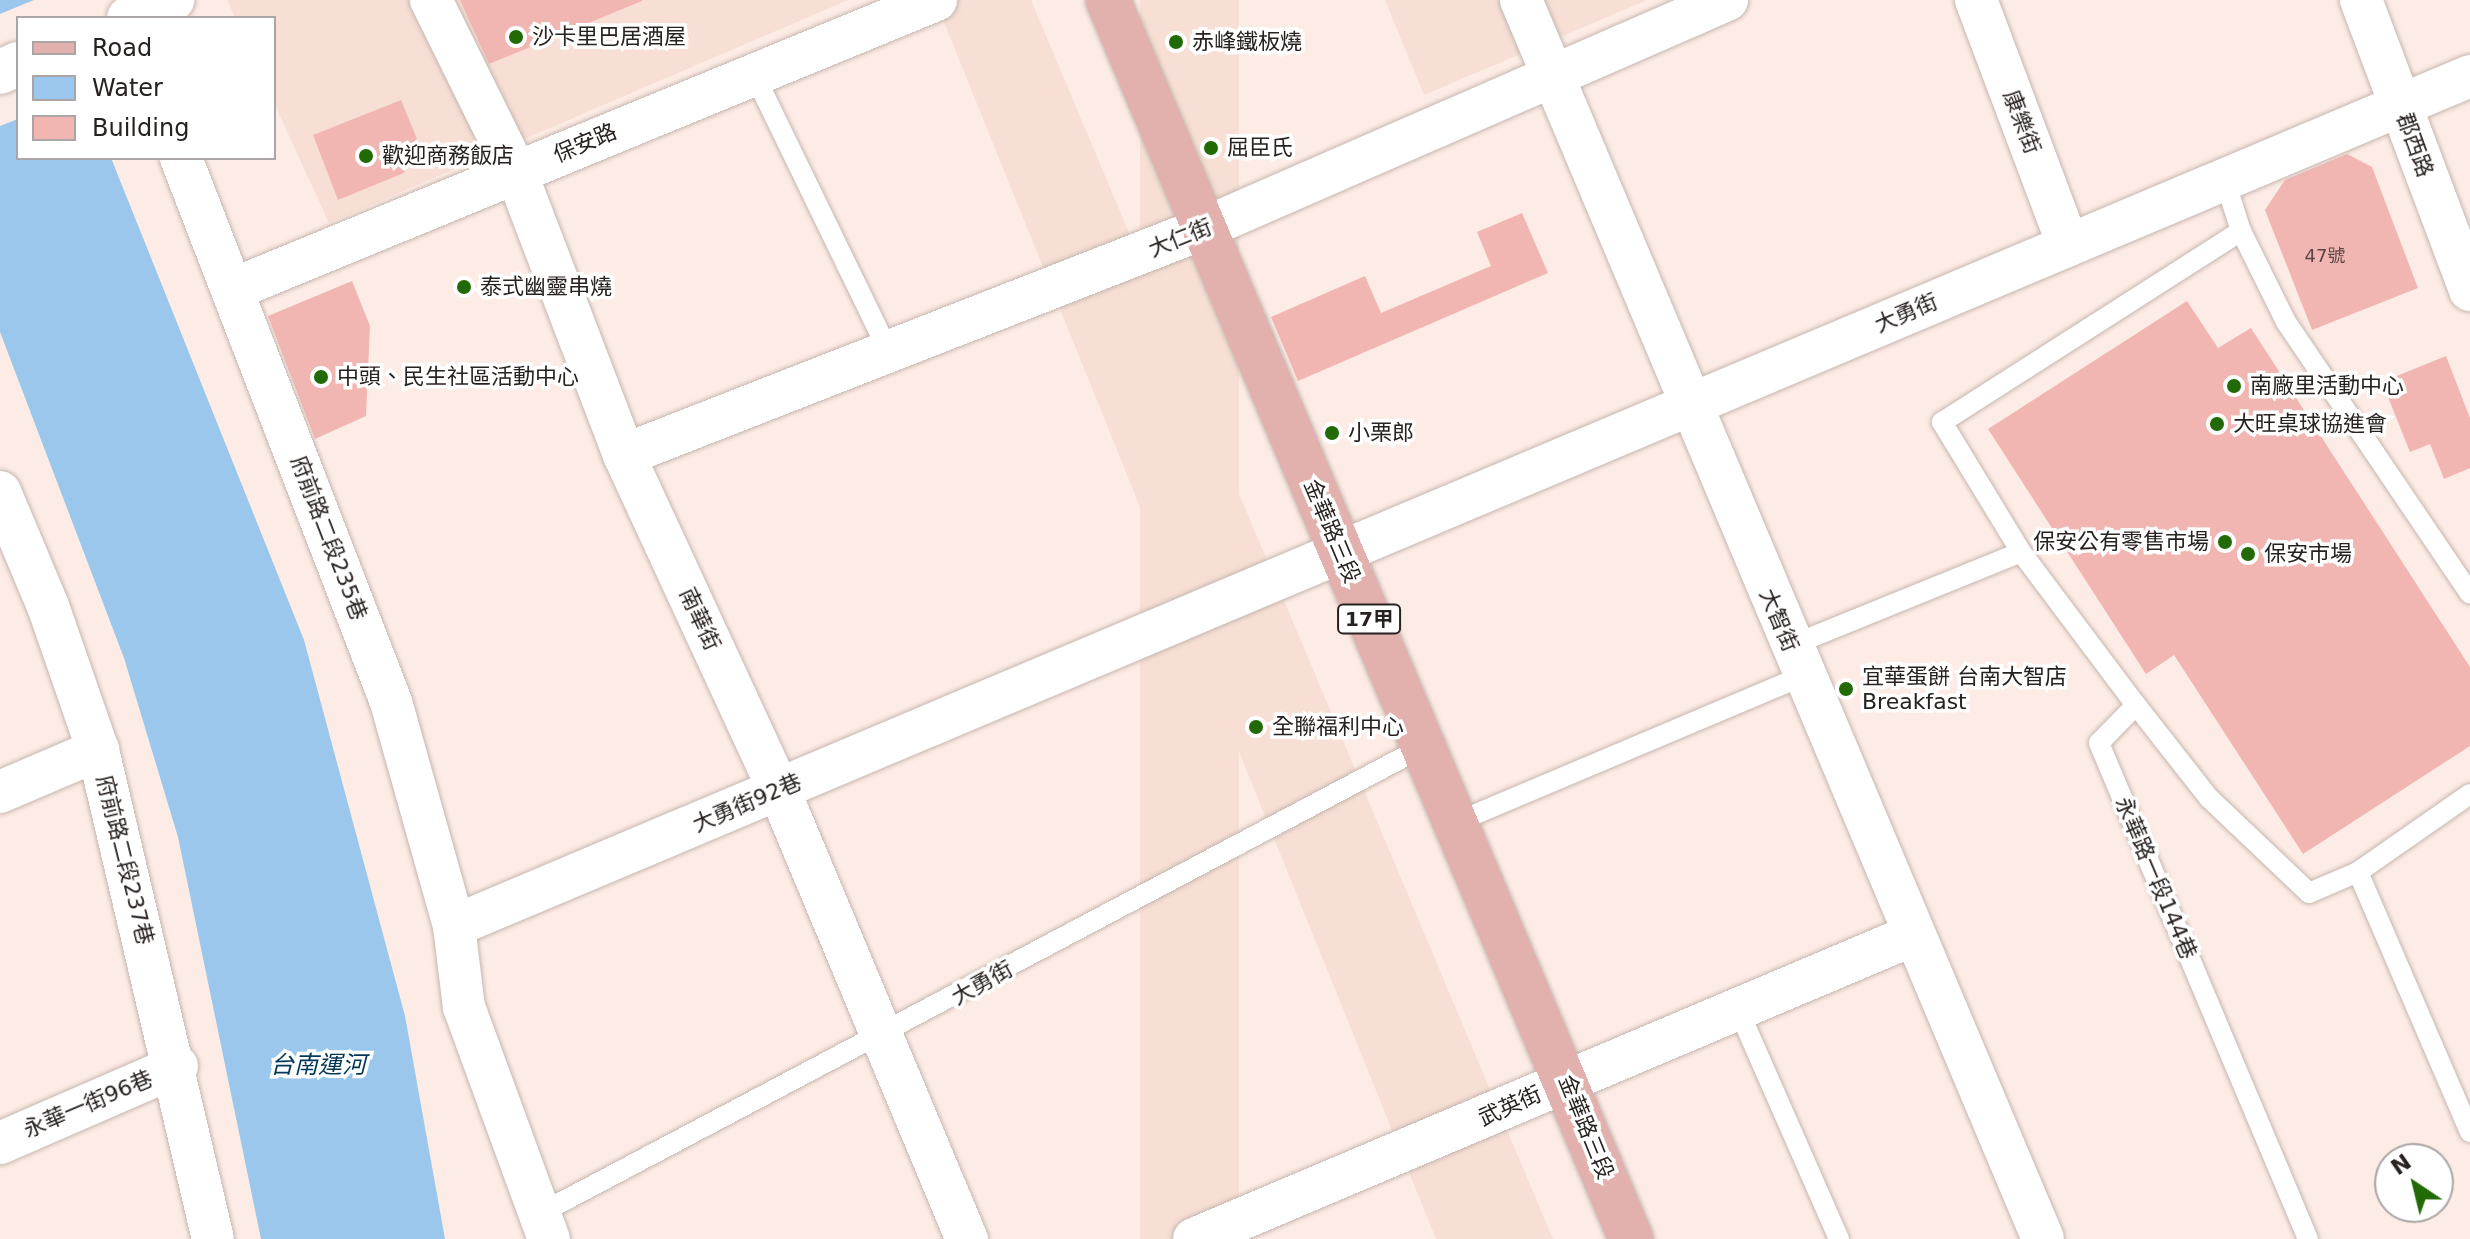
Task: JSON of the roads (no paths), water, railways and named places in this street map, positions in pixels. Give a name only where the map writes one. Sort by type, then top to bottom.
[{"type":"main road","points":[[134,16],[172,0]]},
{"type":"main road","name":"金華路三段","points":[[1108,0],[1202,229],[1567,1080],[1631,1239]]},
{"type":"street","name":"南華街","points":[[431,0],[516,172],[624,455],[779,790],[886,1036],[967,1239]]},
{"type":"street","name":"保安路","points":[[236,288],[753,72],[936,0]]},
{"type":"street","name":"大智街","points":[[1521,0],[1796,661],[2043,1239]]},
{"type":"street","name":"大仁街","points":[[624,455],[1202,229],[1727,0]]},
{"type":"street","name":"康樂街","points":[[1976,0],[2068,245]]},
{"type":"street","name":"郡西路","points":[[2361,0],[2470,290]]},
{"type":"street","name":"大勇街","points":[[1344,555],[1689,405],[2470,76]]},
{"type":"street","name":"府前路二段235巷","points":[[182,160],[236,288],[391,702],[454,926]]},
{"type":"street","name":"府前路二段237巷","points":[[0,492],[48,606],[98,750],[177,1066],[213,1239]]},
{"type":"street","name":"大勇街92巷","points":[[454,926],[1344,555]]},
{"type":"street","points":[[0,792],[98,750]]},
{"type":"street","points":[[454,926],[464,1007],[544,1227]]},
{"type":"street","name":"武英街","points":[[1194,1239],[1913,935]]},
{"type":"street","name":"永華一街96巷","points":[[0,1143],[177,1066]]},
{"type":"lane","points":[[753,72],[889,352]]},
{"type":"lane","points":[[2225,181],[2241,231],[2286,322],[2470,594]]},
{"type":"lane","points":[[2241,231],[1942,422],[2021,552],[2136,705],[2209,798],[2309,893],[2358,872],[2470,794]]},
{"type":"lane","points":[[1457,822],[2021,552]]},
{"type":"lane","name":"永華路一段144巷","points":[[2136,705],[2099,743],[2308,1239]]},
{"type":"lane","name":"大勇街","points":[[544,1227],[886,1036],[1423,747]]},
{"type":"lane","points":[[2358,872],[2470,1132]]},
{"type":"lane","points":[[1738,1009],[1839,1239]]},
{"type":"water","name":"台南運河","points":[[0,0],[48,0],[16,16],[16,160],[112,160],[304,640],[405,1016],[445,1239],[261,1239],[178,837],[124,658],[0,332]]},
{"type":"place","name":"沙卡里巴居酒屋","points":[[516,37]]},
{"type":"place","name":"赤峰鐵板燒","points":[[1176,42]]},
{"type":"place","name":"屈臣氏","points":[[1211,148]]},
{"type":"place","name":"歡迎商務飯店","points":[[366,156]]},
{"type":"place","name":"泰式幽靈串燒","points":[[464,287]]},
{"type":"place","name":"中頭、民生社區活動中心","points":[[321,377]]},
{"type":"place","name":"南廠里活動中心","points":[[2234,386]]},
{"type":"place","name":"大旺桌球協進會","points":[[2217,424]]},
{"type":"place","name":"小栗郎","points":[[1332,433]]},
{"type":"place","name":"保安公有零售市場","points":[[2225,542]]},
{"type":"place","name":"保安市場","points":[[2248,554]]},
{"type":"place","name":"宜華蛋餅 台南大智店 Breakfast","points":[[1846,689]]},
{"type":"place","name":"全聯福利中心","points":[[1256,727]]}]
